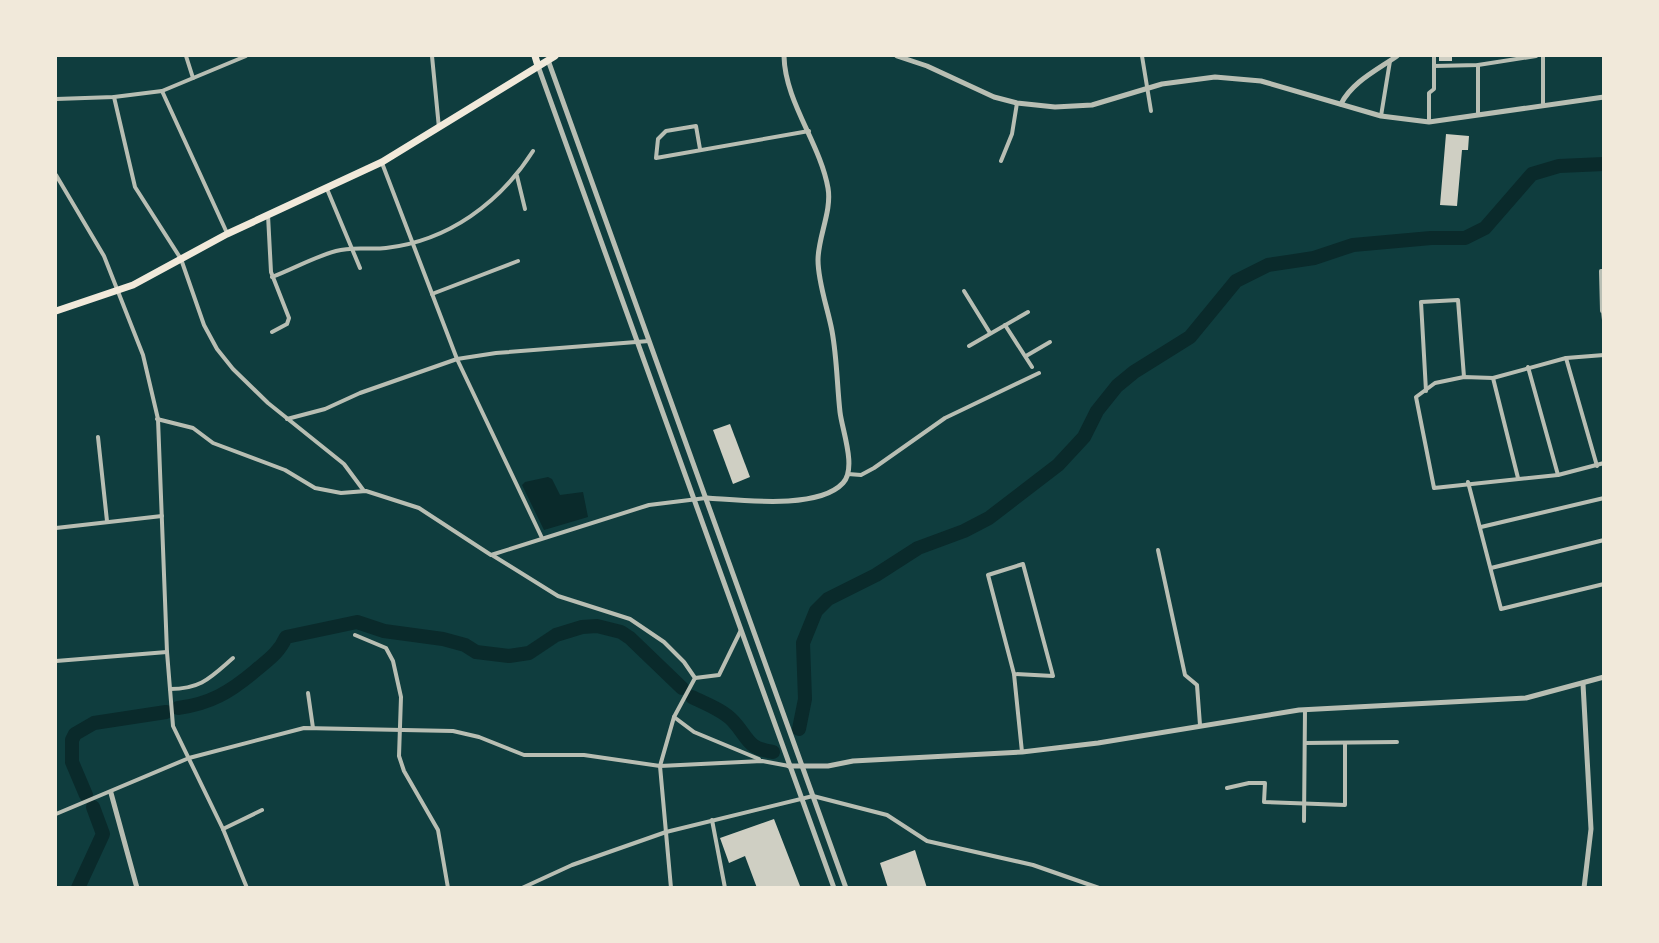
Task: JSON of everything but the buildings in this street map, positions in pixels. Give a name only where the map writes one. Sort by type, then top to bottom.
[{"type":"highway","points":[[535,56],[538,66]]},
{"type":"highway","points":[[56,310],[118,291],[227,234],[382,162],[439,129],[550,57]]},
{"type":"street","points":[[186,56],[193,78]]},
{"type":"street","points":[[56,99],[114,98],[162,91],[246,56]]},
{"type":"street","points":[[432,56],[439,129]]},
{"type":"street","points":[[491,555],[649,506],[694,498],[782,502],[806,500],[834,490],[844,482],[848,474],[848,452],[840,412],[832,333],[818,261],[828,190],[809,130],[797,108],[784,56]]},
{"type":"street","points":[[897,56],[927,66],[994,97],[1017,103],[1076,107],[1146,89],[1215,77],[1262,81],[1381,116],[1429,122],[1604,97]]},
{"type":"street","points":[[1142,56],[1150,111]]},
{"type":"street","points":[[1341,104],[1346,94],[1356,85],[1397,56]]},
{"type":"street","points":[[1429,122],[1429,93],[1434,88],[1434,56]]},
{"type":"street","points":[[1434,66],[1478,65],[1515,57],[1536,56]]},
{"type":"street","points":[[1543,56],[1544,106]]},
{"type":"street","points":[[550,57],[649,341],[846,888]]},
{"type":"street","points":[[1381,116],[1390,60]]},
{"type":"street","points":[[1478,65],[1478,115]]},
{"type":"street","points":[[538,66],[834,888]]},
{"type":"street","points":[[162,91],[227,234]]},
{"type":"street","points":[[114,98],[135,187],[182,258],[204,325],[217,349],[233,369],[287,419],[344,464],[364,491]]},
{"type":"street","points":[[1001,161],[1012,134],[1017,103]]},
{"type":"street","points":[[700,149],[696,126],[666,131],[658,139],[656,158],[809,130]]},
{"type":"street","points":[[272,277],[335,251],[413,244],[467,220],[517,176],[533,151]]},
{"type":"street","points":[[382,162],[456,359],[542,538]]},
{"type":"street","points":[[56,176],[104,256],[143,355],[157,419],[167,652],[173,726],[223,829],[247,888]]},
{"type":"street","points":[[517,176],[525,209]]},
{"type":"street","points":[[326,188],[360,268]]},
{"type":"street","points":[[268,214],[272,277],[289,318],[287,324],[272,332]]},
{"type":"street","points":[[432,294],[519,261]]},
{"type":"street","points":[[1604,271],[1604,320]]},
{"type":"street","points":[[964,291],[990,333]]},
{"type":"street","points":[[1426,391],[1421,302],[1458,300],[1464,376]]},
{"type":"street","points":[[969,346],[1028,312]]},
{"type":"street","points":[[1005,325],[1032,367]]},
{"type":"street","points":[[287,419],[325,409],[360,393],[456,359],[496,353],[649,341]]},
{"type":"street","points":[[1026,356],[1050,342]]},
{"type":"street","points":[[1604,355],[1566,358],[1493,378],[1464,376],[1435,383],[1416,397],[1434,488],[1468,482],[1558,475],[1604,463]]},
{"type":"street","points":[[1566,358],[1597,466]]},
{"type":"street","points":[[1528,368],[1558,475]]},
{"type":"street","points":[[848,474],[861,475],[945,418],[1038,373]]},
{"type":"street","points":[[1493,378],[1518,478]]},
{"type":"street","points":[[157,419],[193,428],[213,443],[285,470],[315,488],[341,493],[364,491],[393,497],[419,508],[558,596],[630,620],[664,642],[684,662],[695,678]]},
{"type":"street","points":[[98,437],[107,521]]},
{"type":"street","points":[[1468,482],[1501,609],[1604,584]]},
{"type":"street","points":[[1481,527],[1604,498]]},
{"type":"street","points":[[56,528],[162,516]]},
{"type":"street","points":[[1491,568],[1604,540]]},
{"type":"street","points":[[1158,550],[1185,675],[1197,685],[1200,725]]},
{"type":"street","points":[[1014,674],[1053,676],[1023,564],[988,574],[1014,674],[1022,752]]},
{"type":"street","points":[[695,678],[719,675],[741,630]]},
{"type":"street","points":[[355,635],[386,648],[393,661],[401,697],[399,756],[404,771],[438,830],[448,888]]},
{"type":"street","points":[[56,661],[167,652]]},
{"type":"street","points":[[170,689],[190,689],[212,677],[233,658]]},
{"type":"street","points":[[674,717],[694,732],[762,761],[803,767],[853,761],[1022,752],[1098,743],[1305,710],[1526,698],[1604,677]]},
{"type":"street","points":[[671,888],[660,766],[674,717],[695,678]]},
{"type":"street","points":[[1583,684],[1591,829],[1584,888]]},
{"type":"street","points":[[308,693],[312,728]]},
{"type":"street","points":[[1304,821],[1305,710]]},
{"type":"street","points":[[56,814],[111,793],[189,758],[266,736],[312,728],[401,728],[453,731],[479,737],[524,755],[584,755],[660,766],[762,761]]},
{"type":"street","points":[[1305,743],[1397,742]]},
{"type":"street","points":[[1227,788],[1249,783],[1265,783],[1264,802],[1345,805],[1345,743]]},
{"type":"street","points":[[111,793],[137,888]]},
{"type":"street","points":[[522,888],[572,864],[666,832],[813,796],[887,815],[927,841],[1032,865],[1099,888]]},
{"type":"street","points":[[223,829],[262,810]]},
{"type":"street","points":[[712,820],[725,888]]},
{"type":"water","points":[[548,477],[552,479],[560,495],[583,492],[588,517],[544,530],[522,485],[525,482]]},
{"type":"waterway","points":[[799,729],[805,699],[803,643],[816,611],[828,599],[876,575],[918,548],[964,531],[989,518],[1058,465],[1084,437],[1097,411],[1117,386],[1134,372],[1190,337],[1236,281],[1268,265],[1314,258],[1353,245],[1431,238],[1465,238],[1485,228],[1532,174],[1559,166],[1604,164]]},
{"type":"waterway","points":[[178,708],[210,700],[237,685],[273,656],[286,637],[357,622],[384,631],[443,639],[465,645],[476,652],[509,656],[529,653],[556,635],[582,627],[597,626],[621,632],[630,638],[682,688]]},
{"type":"waterway","points":[[692,697],[729,717],[753,745],[773,752]]},
{"type":"waterway","points":[[86,795],[72,762],[72,740],[75,734],[94,723],[166,712]]},
{"type":"waterway","points":[[78,888],[103,834],[93,807]]}]
